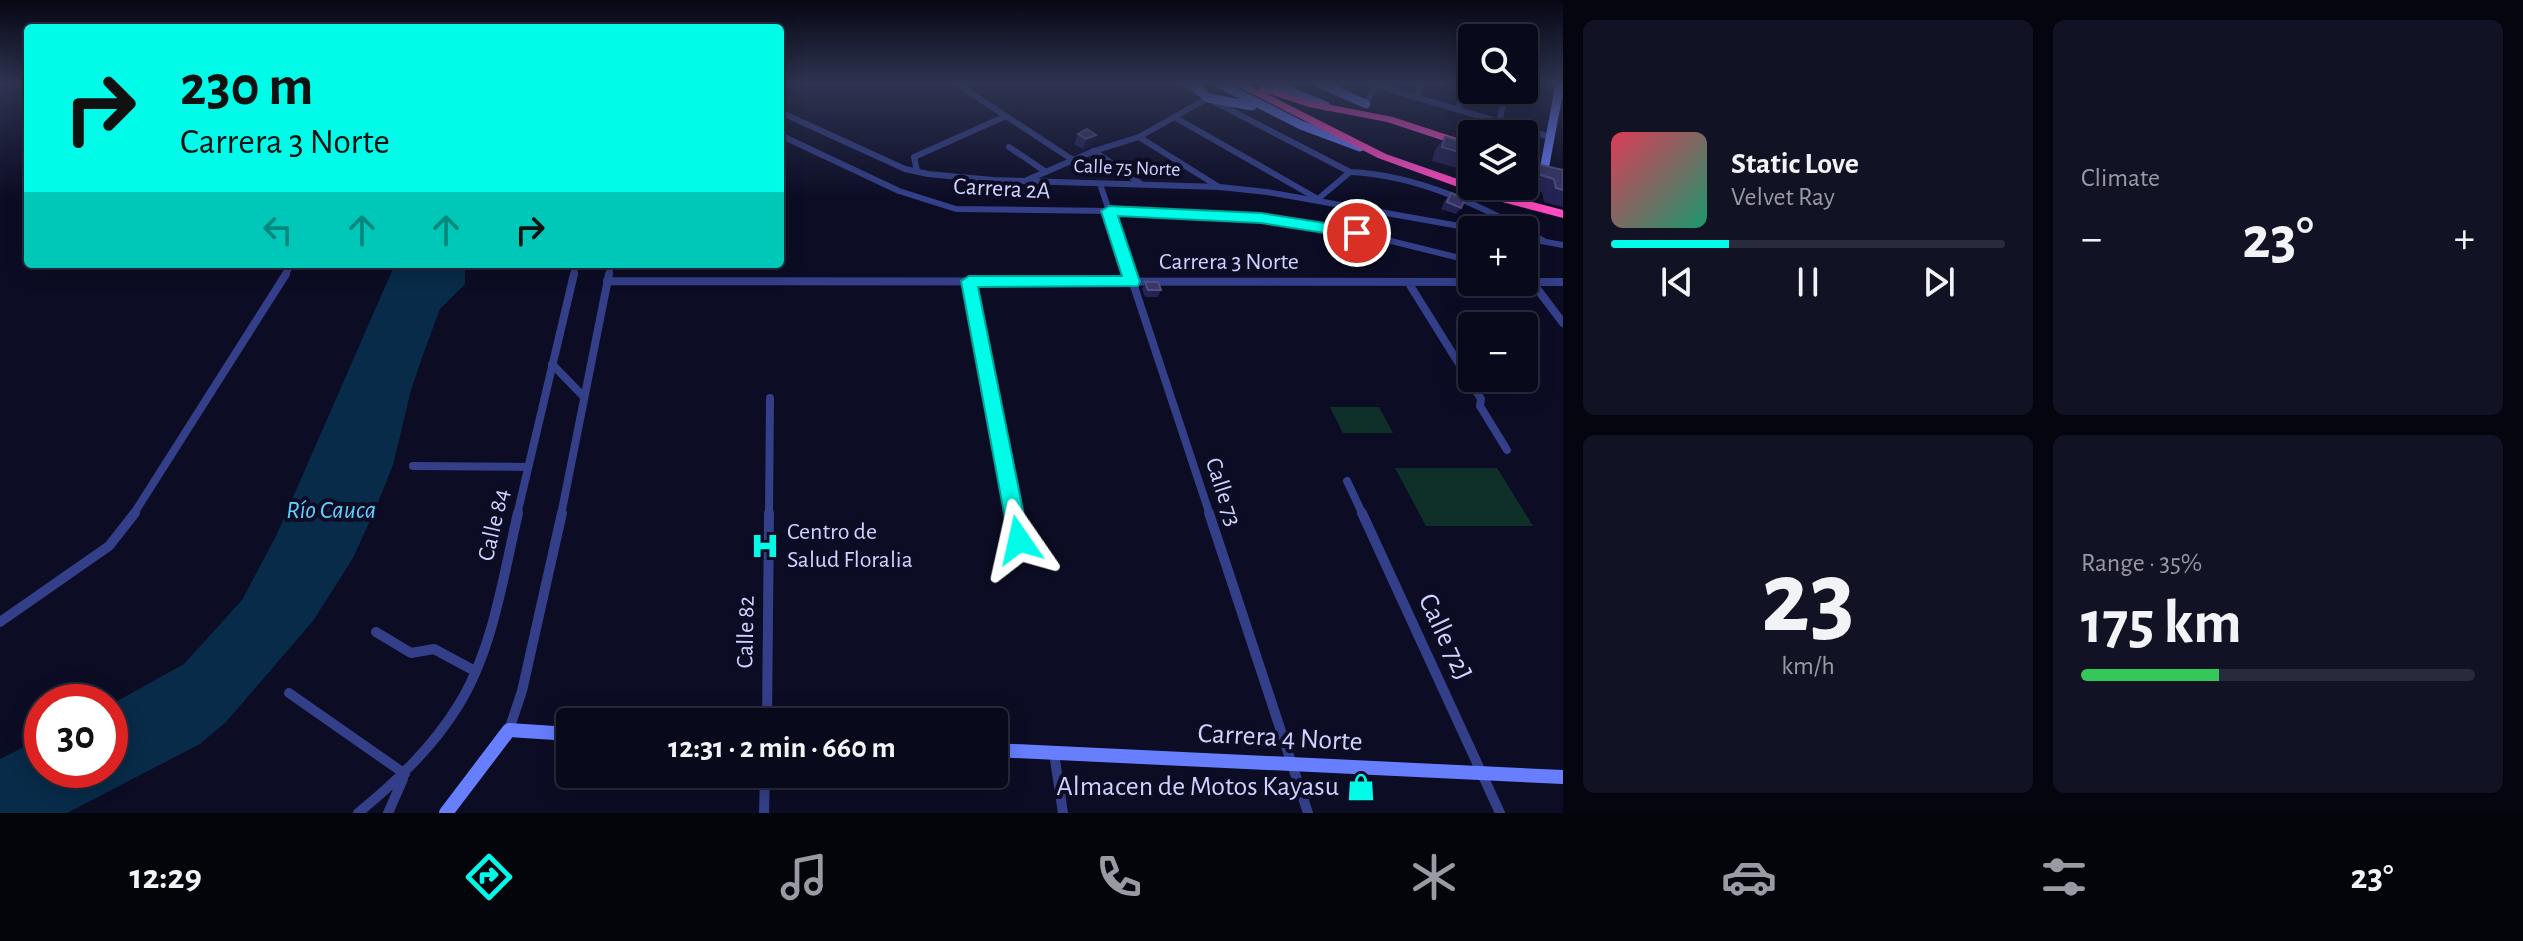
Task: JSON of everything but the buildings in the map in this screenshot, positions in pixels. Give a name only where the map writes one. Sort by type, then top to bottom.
[{"type":"highway","points":[[1310,122],[1360,147],[1466,186],[1563,214]]},
{"type":"highway","points":[[1392,122],[1415,127]]},
{"type":"highway","points":[[1404,122],[1458,142]]},
{"type":"highway","points":[[1541,169],[1558,173]]},
{"type":"street","name":"Calle 75 Norte","points":[[801,122],[853,147],[917,171],[953,177],[1220,187],[1318,199],[1458,225]]},
{"type":"street","points":[[917,171],[914,157],[993,122]]},
{"type":"street","points":[[1015,122],[1073,160]]},
{"type":"street","points":[[1025,181],[1094,151],[1139,137],[1168,122]]},
{"type":"street","points":[[1183,122],[1318,199],[1350,172]]},
{"type":"street","points":[[1254,122],[1350,172],[1363,171],[1468,202],[1507,219],[1546,242]]},
{"type":"street","points":[[1299,122],[1360,147]]},
{"type":"street","points":[[1541,169],[1553,122]]},
{"type":"street","points":[[1538,130],[1563,131]]},
{"type":"street","name":"Carrera 2A","points":[[784,137],[899,191],[956,209],[1224,215],[1334,227],[1458,258]]},
{"type":"street","points":[[1139,137],[1220,187]]},
{"type":"street","points":[[1009,147],[1046,172]]},
{"type":"street","points":[[1094,151],[1142,185]]},
{"type":"street","name":"Calle 73","points":[[1100,184],[1308,813]]},
{"type":"street","points":[[1538,241],[1563,245]]},
{"type":"street","points":[[0,622],[109,546],[135,513],[289,268]]},
{"type":"street","name":"Calle 84","points":[[405,774],[458,706],[475,671],[495,610],[575,268]]},
{"type":"street","points":[[446,813],[509,730],[522,691],[557,537],[610,268]]},
{"type":"street","name":"Carrera 3 Norte","points":[[607,281],[1458,282]]},
{"type":"street","points":[[969,281],[1019,540]]},
{"type":"street","points":[[1408,282],[1481,399],[1480,406],[1507,450]]},
{"type":"street","name":"Carrera 3 Norte","points":[[1538,282],[1563,282]]},
{"type":"street","points":[[1538,290],[1563,323]]},
{"type":"street","points":[[552,364],[584,397]]},
{"type":"street","name":"Calle 82","points":[[767,708],[770,398]]},
{"type":"street","points":[[413,466],[528,467]]},
{"type":"street","name":"Calle 72J","points":[[1347,481],[1500,813]]},
{"type":"street","points":[[376,632],[411,653],[434,649],[475,671]]},
{"type":"street","points":[[289,693],[405,774]]},
{"type":"street","points":[[509,730],[556,733]]},
{"type":"street","name":"Carrera 4 Norte","points":[[1008,751],[1563,777]]},
{"type":"street","points":[[1054,753],[1063,813]]},
{"type":"street","points":[[358,813],[405,774]]},
{"type":"street","points":[[388,813],[405,774]]},
{"type":"street","points":[[764,813],[765,788]]},
{"type":"green space","points":[[1330,407],[1379,407],[1393,433],[1343,433]]},
{"type":"green space","points":[[1395,468],[1497,468],[1533,526],[1426,526]]},
{"type":"water","name":"Río Cauca","points":[[393,268],[465,268],[465,284],[440,309],[411,390],[393,465],[374,512],[353,558],[313,621],[226,722],[200,744],[128,781],[128,695],[184,664],[242,600],[276,536]]},
{"type":"water","name":"Río Cauca","points":[[24,747],[24,788],[115,788],[67,813],[0,813],[0,759]]},
{"type":"place","name":"Centro de Salud Floralia","points":[[765,546]]},
{"type":"place","name":"Almacen de Motos Kayasu","points":[[1361,787]]},
{"type":"route","points":[[1019,540],[969,281],[1132,282],[1109,211],[1184,212],[1261,218],[1357,233]]}]
